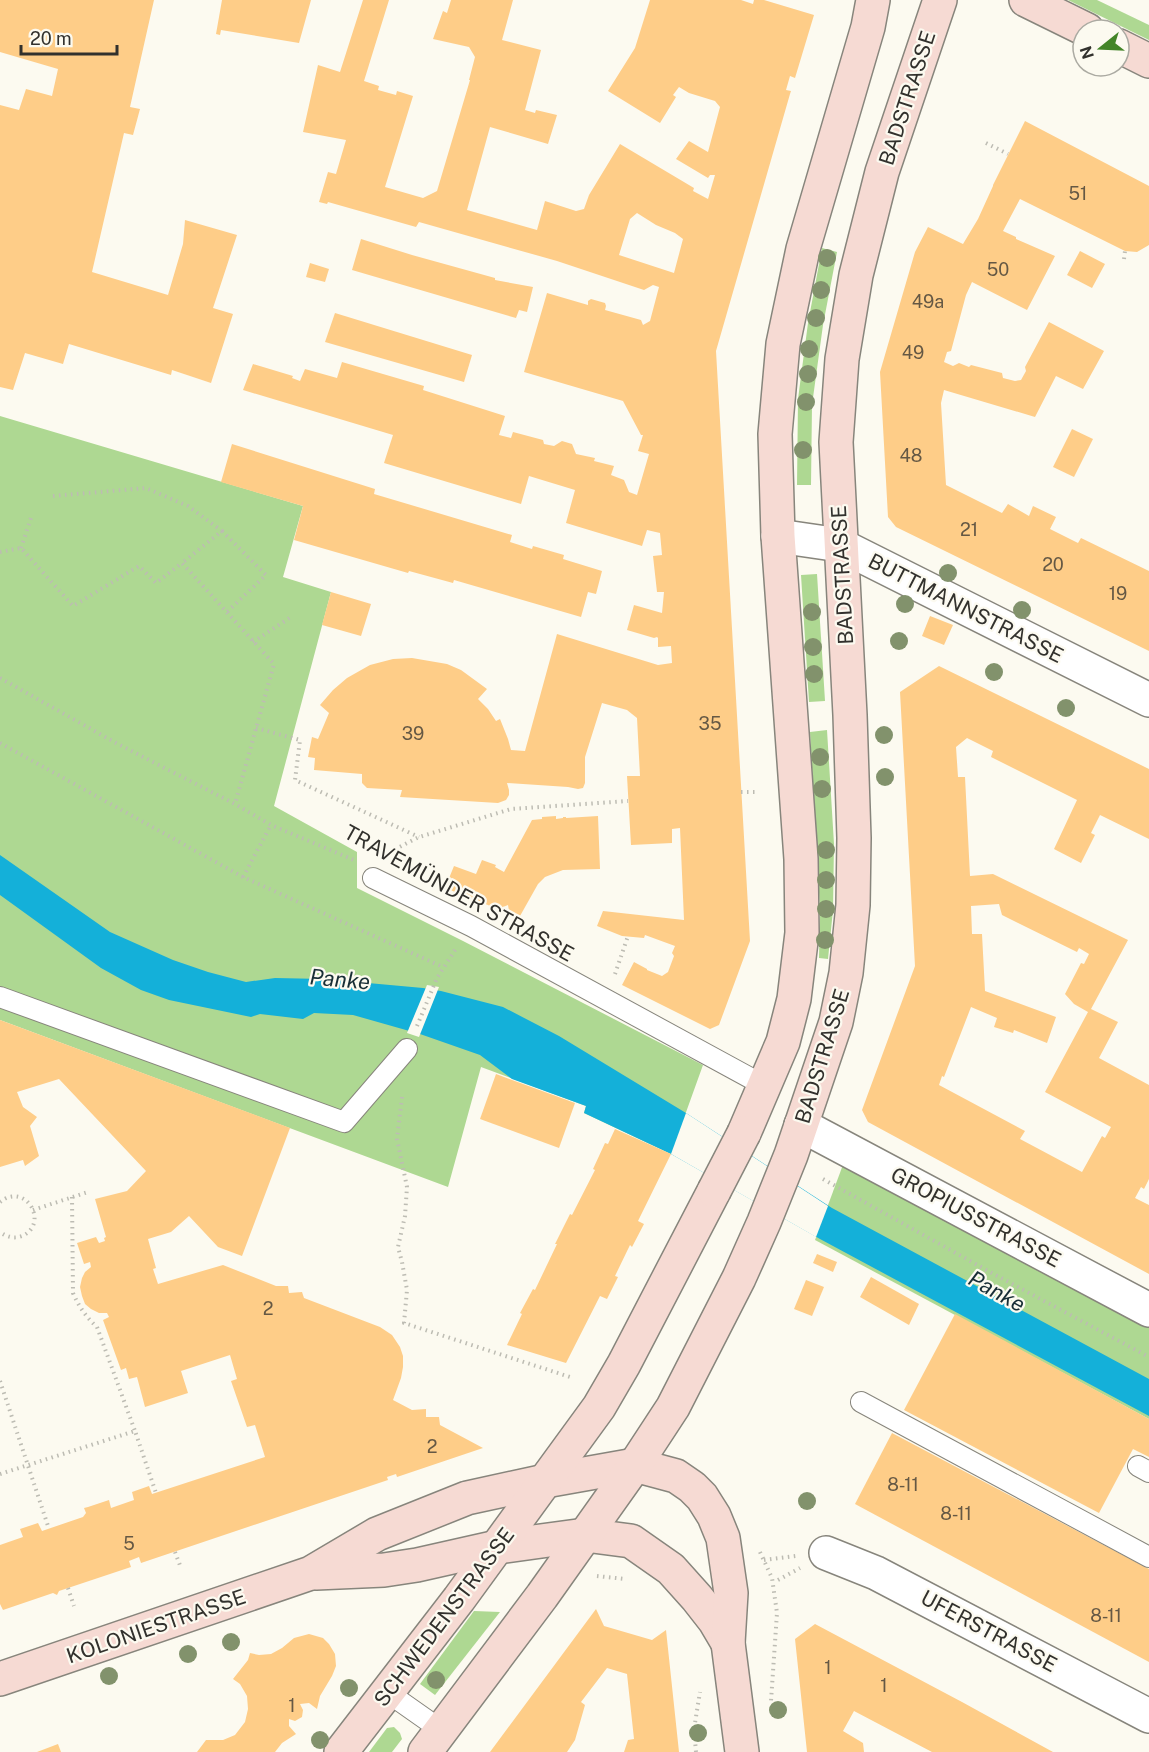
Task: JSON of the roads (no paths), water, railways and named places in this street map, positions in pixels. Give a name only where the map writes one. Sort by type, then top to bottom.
[{"type":"main road","name":"BADSTRASSE","points":[[545,1481],[608,1392],[744,1133],[783,1042],[794,999],[802,933],[801,859],[778,536],[775,434],[783,345],[803,249],[868,27],[873,0]]},
{"type":"main road","name":"BADSTRASSE","points":[[634,1465],[673,1407],[739,1278],[796,1140],[836,1022],[846,973],[853,905],[854,838],[836,442],[843,359],[856,275],[882,172],[940,0]]},
{"type":"main road","points":[[1026,0],[1071,22]]},
{"type":"main road","points":[[1131,52],[1149,61]]},
{"type":"main road","points":[[433,1741],[556,1576],[634,1465],[676,1476],[692,1487],[702,1497],[714,1516],[723,1538],[731,1593],[728,1643],[742,1752]]},
{"type":"main road","name":"KOLONIESTRASSE","points":[[0,1679],[311,1574],[377,1534],[467,1498],[634,1465]]},
{"type":"main road","name":"SCHWEDENSTRASSE","points":[[341,1752],[545,1481]]},
{"type":"main road","name":"KOLONIESTRASSE","points":[[311,1574],[384,1570],[497,1547],[585,1535],[631,1541],[671,1569],[715,1621],[728,1643]]},
{"type":"street","name":"BUTTMANNSTRASSE","points":[[778,536],[840,545],[1149,700]]},
{"type":"street","name":"GROPIUSSTRASSE","points":[[796,1140],[1149,1310]]},
{"type":"street","name":"UFERSTRASSE","points":[[826,1553],[876,1573],[1149,1716]]},
{"type":"lane","name":"TRAVEMÜNDER STRASSE","points":[[373,878],[471,926],[765,1086]]},
{"type":"lane","points":[[0,997],[344,1122],[407,1049]]},
{"type":"lane","points":[[861,1402],[1149,1557]]},
{"type":"lane","points":[[387,1692],[433,1741]]},
{"type":"water","points":[[0,855],[110,932],[173,960],[208,972],[246,982],[275,978],[324,979],[423,988],[503,1007],[559,1036],[686,1113],[832,1208],[1149,1379],[1149,1416],[820,1239],[671,1154],[584,1113],[586,1106],[512,1079],[480,1055],[420,1034],[353,1015],[314,1013],[303,1019],[260,1014],[251,1017],[169,1000],[141,990],[101,968],[0,895]]},
{"type":"water label","name":"Panke","points":[[340,979]]},
{"type":"water label","name":"Panke","points":[[997,1291]]}]
